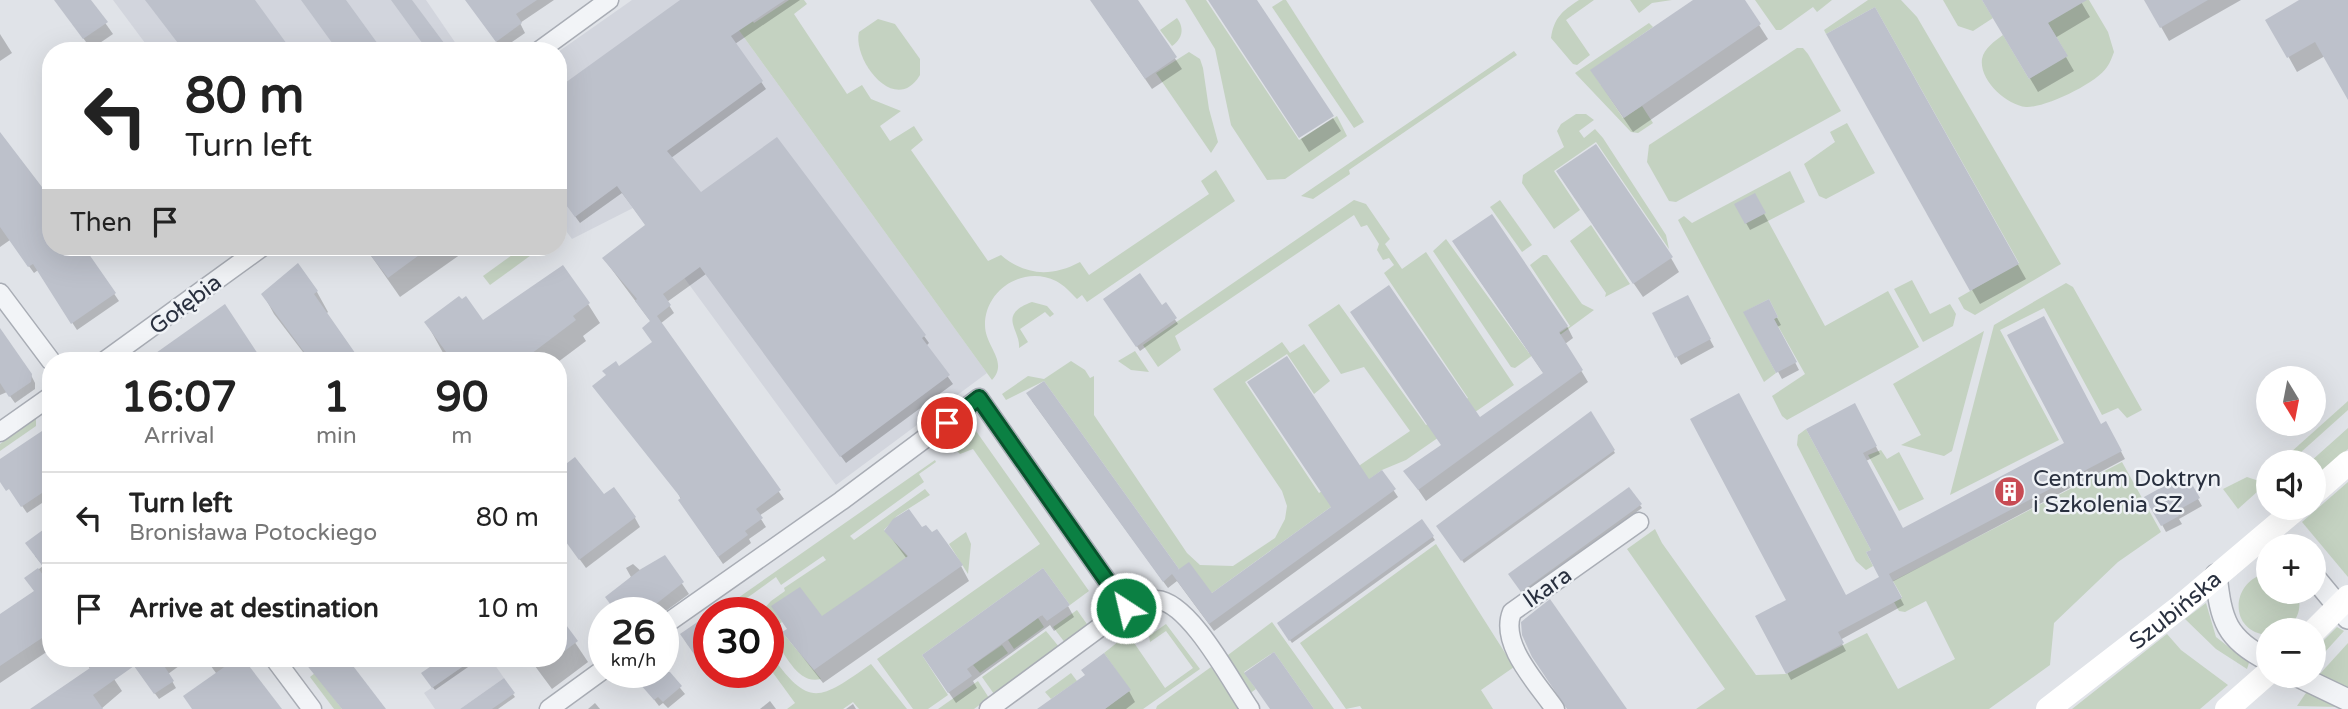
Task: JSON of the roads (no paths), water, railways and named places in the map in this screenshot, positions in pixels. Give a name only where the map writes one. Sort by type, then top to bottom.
[{"type":"main road","points":[[2326,482],[2348,463]]},
{"type":"main road","name":"Szubińska","points":[[2274,534],[2286,520]]},
{"type":"main road","name":"Szubińska","points":[[2048,709],[2217,575],[2256,552]]},
{"type":"main road","points":[[2326,622],[2345,607]]},
{"type":"main road","points":[[2227,709],[2256,684]]},
{"type":"street","points":[[551,42],[609,0]]},
{"type":"street","name":"Gołębia","points":[[117,352],[250,256]]},
{"type":"street","points":[[0,293],[44,352]]},
{"type":"street","points":[[679,615],[841,501],[979,398],[1126,608]]},
{"type":"street","points":[[0,432],[42,402]]},
{"type":"street","name":"Ikara","points":[[1555,709],[1510,640],[1508,622],[1512,612],[1639,522]]},
{"type":"street","points":[[2217,575],[2224,625],[2245,649],[2256,654]]},
{"type":"street","points":[[2326,589],[2345,607]]},
{"type":"street","points":[[989,709],[1126,608],[1158,600],[1174,605],[1189,619],[1251,709]]},
{"type":"street","points":[[281,667],[312,709]]},
{"type":"street","points":[[549,709],[588,681]]},
{"type":"street","points":[[2324,688],[2348,699]]},
{"type":"place","name":"Centrum Doktryn i Szkolenia SZ","points":[[2010,491]]}]
